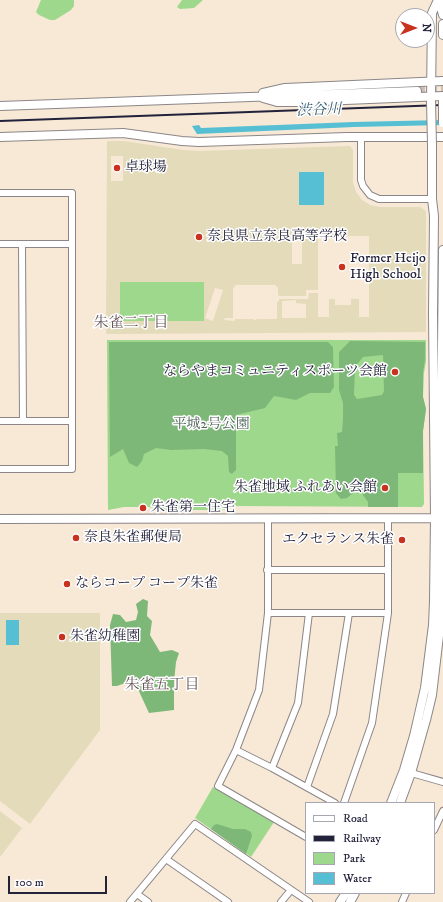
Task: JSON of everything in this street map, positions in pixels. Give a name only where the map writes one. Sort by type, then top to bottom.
[{"type":"street","points":[[438,0],[443,15]]},
{"type":"street","points":[[443,24],[443,36]]},
{"type":"street","points":[[392,802],[408,771],[428,714],[440,664],[442,627],[433,313],[434,216],[432,199],[432,48]]},
{"type":"street","points":[[255,96],[285,88],[443,81]]},
{"type":"street","points":[[0,106],[417,91]]},
{"type":"street","points":[[443,91],[443,123]]},
{"type":"street","points":[[255,96],[277,102],[431,99],[443,96]]},
{"type":"street","points":[[0,137],[117,133],[199,142],[347,137],[443,137]]},
{"type":"street","points":[[361,138],[361,180],[366,192],[378,199],[432,199]]},
{"type":"street","points":[[0,193],[72,193],[72,469],[0,469]]},
{"type":"street","points":[[0,244],[72,244]]},
{"type":"street","points":[[22,245],[23,421]]},
{"type":"street","points":[[400,802],[425,688],[431,642],[440,518],[443,250]]},
{"type":"street","points":[[0,421],[72,421]]},
{"type":"street","points":[[344,802],[372,723],[388,613],[388,518]]},
{"type":"street","points":[[0,519],[440,518]]},
{"type":"street","points":[[268,519],[268,613],[259,690],[236,750],[218,786],[305,836]]},
{"type":"street","points":[[267,570],[388,570]]},
{"type":"street","points":[[268,613],[388,613]]},
{"type":"street","points":[[272,768],[298,703],[309,613]]},
{"type":"street","points":[[307,787],[333,714],[348,613]]},
{"type":"street","points":[[236,750],[333,802]]},
{"type":"street","points":[[408,771],[443,782]]},
{"type":"street","points":[[435,828],[443,811]]},
{"type":"street","points":[[130,902],[196,824],[309,902]]},
{"type":"street","points":[[166,859],[228,902]]},
{"type":"street","points":[[281,902],[292,890]]},
{"type":"street","points":[[137,894],[148,902]]},
{"type":"shaded area","name":"奈良県立奈良高等学校","points":[[107,141],[124,141],[199,151],[350,146],[353,150],[353,182],[356,192],[362,200],[370,205],[380,207],[420,207],[426,211],[426,332],[106,333]],"holes":[[[111,156],[123,156],[123,181],[111,181]],[[292,227],[304,227],[304,236],[369,236],[369,271],[379,272],[379,278],[369,278],[369,317],[359,317],[359,299],[351,299],[351,305],[335,305],[335,299],[329,299],[329,317],[318,317],[318,293],[309,293],[308,299],[279,299],[277,302],[277,319],[235,319],[235,321],[224,320],[225,318],[233,318],[233,288],[235,285],[276,285],[276,287],[278,287],[279,296],[306,296],[306,290],[318,290],[318,239],[304,239],[302,241],[302,264],[292,264]],[[215,288],[223,290],[213,321],[205,318]],[[296,300],[296,303],[306,304],[306,318],[282,318],[282,301]]]},
{"type":"shaded area","points":[[0,613],[100,613],[100,730],[30,824],[0,801]]},
{"type":"shaded area","points":[[0,811],[22,828],[0,857]]},
{"type":"green space","points":[[41,0],[74,0],[74,6],[71,10],[55,20],[50,20],[36,12]]},
{"type":"green space","points":[[182,0],[203,0],[194,8],[180,9],[177,7]]},
{"type":"green space","points":[[120,282],[204,282],[204,321],[120,321]]},
{"type":"green space","name":"平城2号公園","points":[[107,340],[426,340],[423,397],[426,409],[423,431],[424,504],[422,507],[233,506],[224,510],[161,510],[149,507],[124,507],[108,510]]},
{"type":"green space","points":[[350,341],[425,342],[423,397],[426,409],[423,431],[423,473],[398,473],[398,507],[368,507],[368,502],[359,488],[347,498],[341,499],[336,493],[335,446],[338,446],[337,433],[342,432],[343,418],[343,403],[339,390],[339,352]],"holes":[[[383,355],[384,391],[382,395],[357,399],[354,395],[355,367],[363,357]]]},
{"type":"green space","points":[[109,342],[328,342],[333,347],[334,387],[330,393],[310,393],[296,400],[274,396],[265,408],[236,415],[236,470],[232,474],[229,472],[228,456],[222,451],[204,449],[171,450],[156,448],[144,454],[142,461],[137,467],[129,463],[123,449],[110,457]]},
{"type":"green space","points":[[143,599],[148,601],[147,616],[152,621],[150,635],[160,652],[172,650],[179,653],[176,662],[174,682],[174,710],[149,713],[137,687],[128,682],[117,686],[112,686],[110,625],[113,614],[120,615],[126,622],[136,620],[138,612],[136,604]]},
{"type":"green space","points":[[213,787],[274,822],[251,857],[195,818]]},
{"type":"green space","points":[[217,824],[233,829],[245,829],[251,832],[252,836],[246,854],[211,829]]},
{"type":"water","points":[[443,120],[443,125],[354,127],[197,134],[192,126],[199,125],[201,128]]},
{"type":"water","points":[[299,172],[324,172],[324,205],[299,205]]},
{"type":"water","points":[[6,620],[19,620],[19,645],[6,645]]},
{"type":"tunnel","points":[[417,91],[443,90]]},
{"type":"railway","points":[[0,121],[443,105]]},
{"type":"place","name":"卓球場","points":[[117,168]]},
{"type":"place","name":"奈良県立奈良高等学校","points":[[199,237]]},
{"type":"place","name":"Former Heijo High School","points":[[342,267]]},
{"type":"place","name":"ならやまコミュニティスポーツ会館","points":[[395,372]]},
{"type":"place","name":"朱雀地域 ふれあい会館","points":[[385,488]]},
{"type":"place","name":"朱雀第一住宅","points":[[143,508]]},
{"type":"place","name":"奈良朱雀郵便局","points":[[76,538]]},
{"type":"place","name":"エクセランス朱雀","points":[[402,540]]},
{"type":"place","name":"ならコープ コープ朱雀","points":[[67,584]]},
{"type":"place","name":"朱雀幼稚園","points":[[62,637]]},
{"type":"district","name":"朱雀二丁目","points":[[131,324]]},
{"type":"district","name":"朱雀五丁目","points":[[162,686]]},
{"type":"water label","name":"渋谷川","points":[[319,111]]}]
